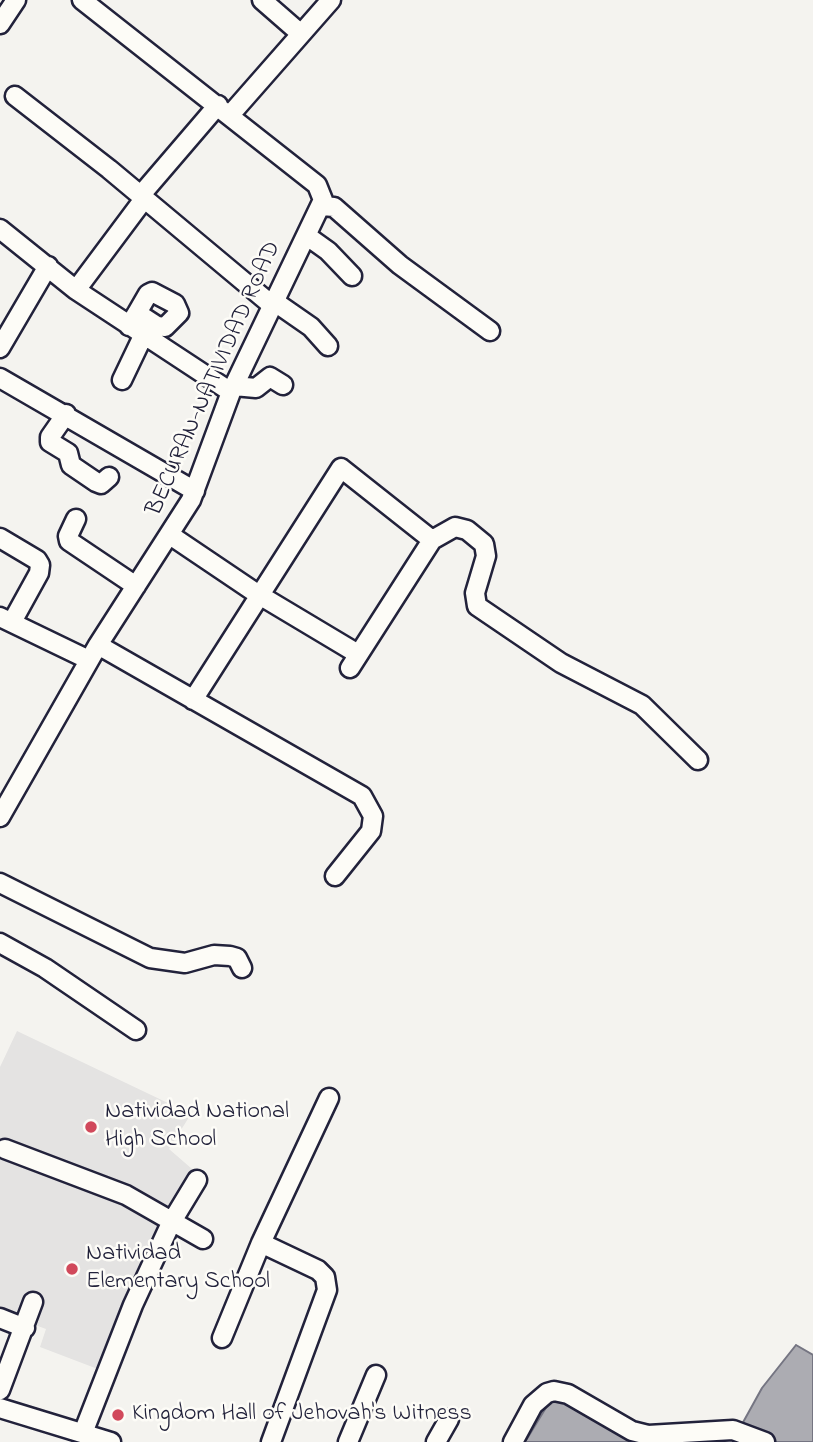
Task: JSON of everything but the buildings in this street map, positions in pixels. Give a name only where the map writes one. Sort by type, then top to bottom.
[{"type":"street","points":[[0,24],[16,0]]},
{"type":"street","points":[[82,0],[317,185],[323,195],[322,206],[334,207],[400,265],[490,331]]},
{"type":"street","points":[[262,0],[301,34]]},
{"type":"street","points":[[76,290],[142,197],[331,0]]},
{"type":"street","points":[[15,96],[274,304],[311,327],[328,346]]},
{"type":"street","name":"BECURAN-NATIVIDAD ROAD","points":[[0,817],[93,653],[193,496],[232,389],[322,206]]},
{"type":"street","points":[[0,229],[76,290],[137,325],[232,389],[256,388],[270,377],[283,385]]},
{"type":"street","points":[[307,236],[328,251],[352,276]]},
{"type":"street","points":[[0,348],[48,266]]},
{"type":"street","points":[[122,380],[137,325]]},
{"type":"street","points":[[0,378],[66,414],[193,496]]},
{"type":"street","points":[[66,414],[50,437],[50,442],[68,453],[71,465],[96,482],[102,484],[109,477]]},
{"type":"street","points":[[193,700],[258,594],[341,468],[432,540]]},
{"type":"street","points":[[76,519],[68,536],[69,541],[136,586]]},
{"type":"street","points":[[170,536],[354,661],[432,540],[455,527],[467,530],[484,544],[485,556],[475,593],[477,606],[561,663],[642,705],[698,760]]},
{"type":"street","points":[[0,538],[37,560],[40,565],[39,573],[6,620],[93,653],[193,700],[362,796],[373,816],[371,831],[335,876]]},
{"type":"street","points":[[0,883],[150,958],[178,963],[214,954],[237,958],[242,968]]},
{"type":"street","points":[[0,943],[45,968],[136,1030]]},
{"type":"street","points":[[222,1338],[261,1243],[329,1098]]},
{"type":"street","points":[[5,1149],[126,1195],[202,1239]]},
{"type":"street","points":[[83,1433],[133,1305],[172,1223],[197,1180]]},
{"type":"street","points":[[261,1243],[318,1270],[327,1282],[327,1290],[271,1442]]},
{"type":"street","points":[[0,1390],[33,1302]]},
{"type":"street","points":[[0,1318],[25,1328]]},
{"type":"street","points":[[348,1442],[376,1375]]},
{"type":"street","points":[[513,1442],[533,1405],[547,1393],[560,1392],[640,1433],[733,1430],[765,1442]]},
{"type":"street","points":[[0,1408],[111,1442]]},
{"type":"street","points":[[436,1442],[449,1419]]},
{"type":"shaded area","name":"Natividad National High School","points":[[17,1031],[191,1114],[169,1149],[199,1175],[172,1221],[0,1139],[0,1067]]},
{"type":"shaded area","name":"Natividad Elementary School","points":[[0,1141],[145,1199],[162,1226],[103,1371],[40,1347],[46,1329],[0,1312]]},
{"type":"shaded area","points":[[796,1345],[813,1355],[813,1442],[774,1442],[741,1426],[762,1388]]},
{"type":"shaded area","points":[[550,1401],[571,1402],[640,1442],[525,1442]]},
{"type":"place","name":"Natividad National High School","points":[[91,1127]]},
{"type":"place","name":"Natividad Elementary School","points":[[72,1269]]},
{"type":"place","name":"Kingdom Hall of Jehovah's Witness","points":[[118,1415]]}]
